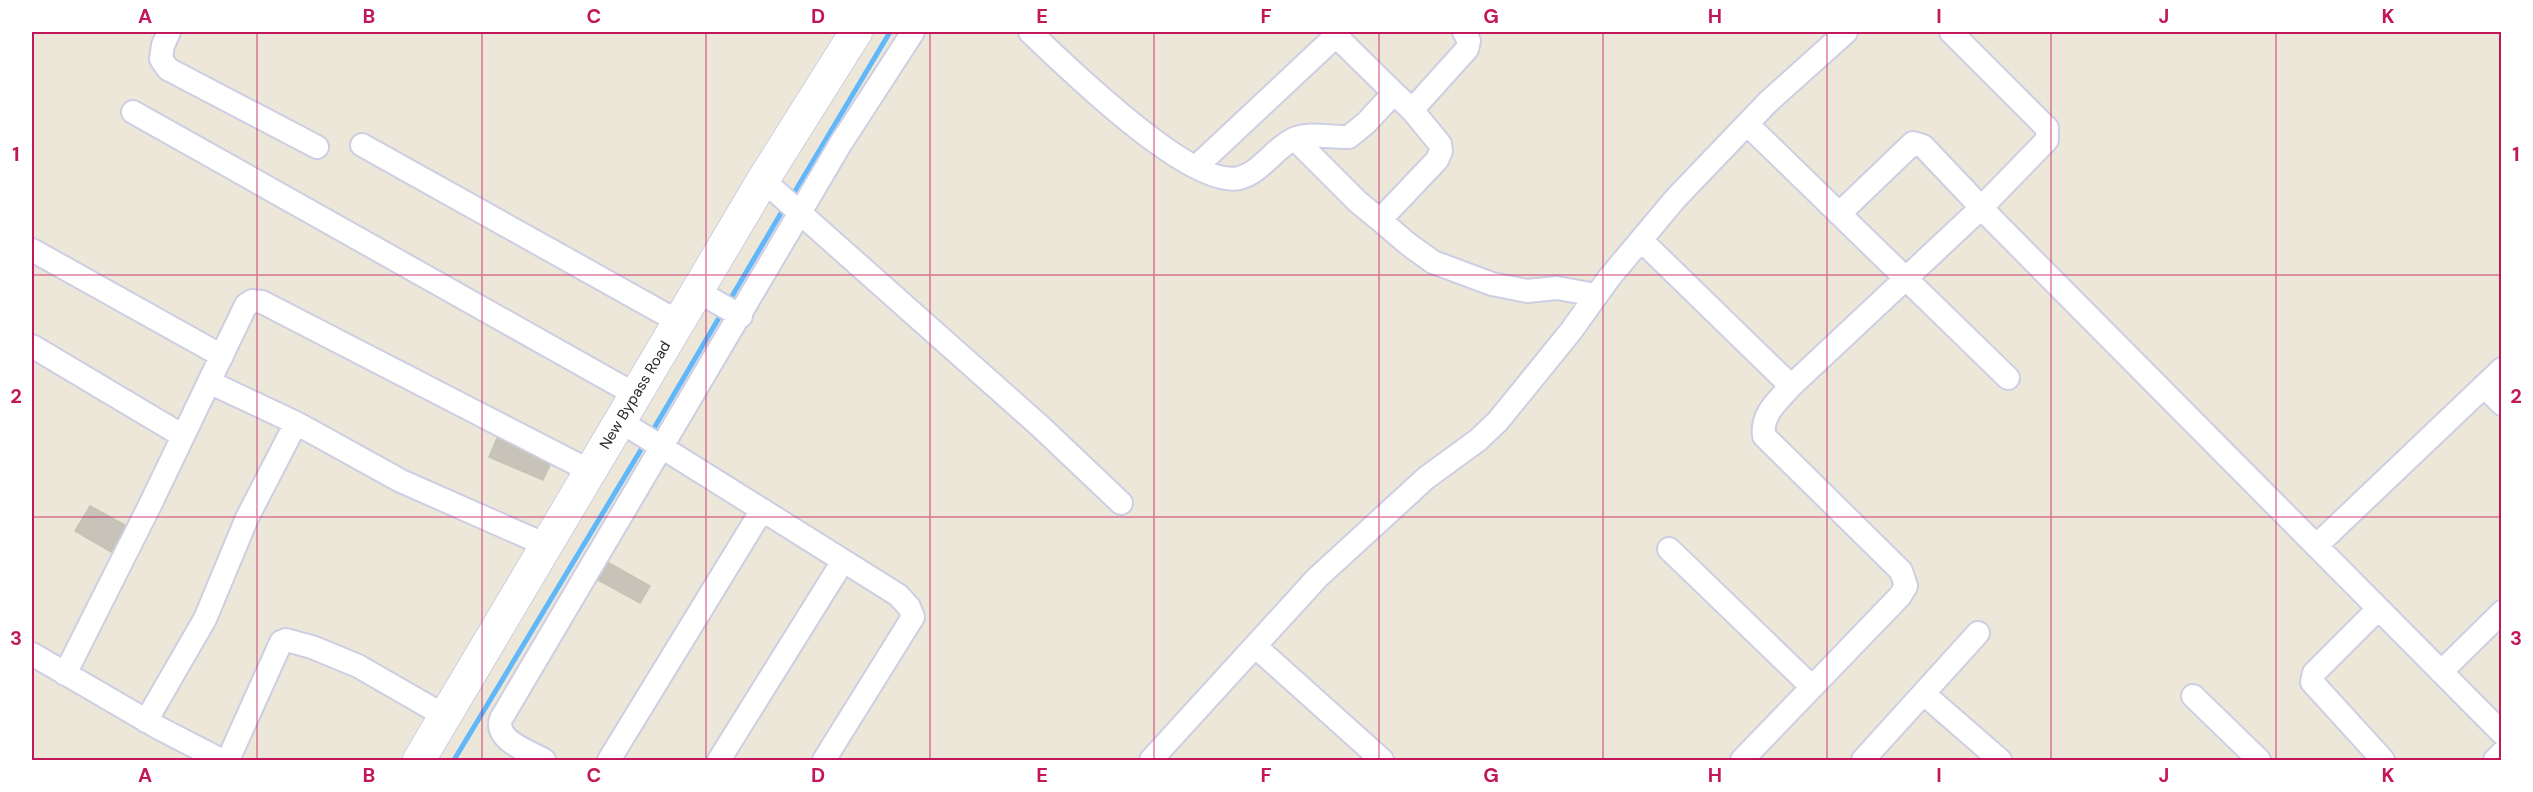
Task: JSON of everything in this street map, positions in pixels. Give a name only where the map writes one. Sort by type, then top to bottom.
[{"type":"main road","name":"New Bypass Road","points":[[419,760],[590,471],[644,437],[636,394],[679,322],[721,305],[784,199],[856,32]]},
{"type":"street","points":[[169,32],[163,45],[161,59],[168,69],[317,147]]},
{"type":"street","points":[[544,760],[509,740],[500,732],[501,718],[644,437],[784,199],[842,143],[913,32]]},
{"type":"street","points":[[1030,32],[1108,105],[1132,124],[1196,167],[1225,178],[1239,178],[1254,171],[1295,138],[1310,135],[1348,137]]},
{"type":"street","points":[[1412,110],[1467,49],[1469,41],[1464,32]]},
{"type":"street","points":[[1151,760],[1317,578],[1426,478],[1478,440],[1498,421],[1596,295],[1676,198],[1747,124],[1846,32]]},
{"type":"street","points":[[1742,760],[1900,596],[1906,586],[1901,571],[1764,436],[1763,425],[1770,409],[1791,386],[1981,208],[2047,140],[2047,128],[1951,32]]},
{"type":"street","points":[[1196,167],[1336,33],[1412,110],[1440,144],[1441,151],[1437,160],[1380,219]]},
{"type":"street","points":[[1321,165],[1394,93]]},
{"type":"street","points":[[133,112],[636,394]]},
{"type":"street","points":[[1747,124],[2008,378]]},
{"type":"street","points":[[1295,138],[1358,202],[1433,262],[1492,284],[1527,291],[1557,288],[1596,295]]},
{"type":"street","points":[[1839,214],[1912,143],[1923,146],[1981,208],[2502,732]]},
{"type":"street","points":[[362,145],[679,322]]},
{"type":"street","points":[[784,199],[1041,427],[1121,503]]},
{"type":"street","points":[[1641,240],[1791,386]]},
{"type":"street","points":[[32,250],[222,356]]},
{"type":"street","points":[[65,674],[246,305],[252,301],[258,300],[590,471]]},
{"type":"street","points":[[32,346],[183,436]]},
{"type":"street","points":[[2316,546],[2502,369]]},
{"type":"street","points":[[209,382],[296,423],[401,481],[546,545]]},
{"type":"street","points":[[2484,386],[2502,404]]},
{"type":"street","points":[[146,721],[205,619],[247,518],[296,423]]},
{"type":"street","points":[[644,437],[898,595],[909,607],[913,617],[824,760]]},
{"type":"street","points":[[609,760],[762,510]]},
{"type":"street","points":[[1669,549],[1812,687]]},
{"type":"street","points":[[719,760],[843,561]]},
{"type":"street","points":[[2378,609],[2314,673],[2312,682],[2383,760]]},
{"type":"street","points":[[2441,672],[2502,612]]},
{"type":"street","points":[[1863,760],[1978,633]]},
{"type":"street","points":[[228,760],[281,642],[286,640],[312,647],[358,666],[445,716]]},
{"type":"street","points":[[1256,646],[1382,760]]},
{"type":"street","points":[[32,654],[146,721],[220,760]]},
{"type":"street","points":[[1924,694],[1976,753],[2000,760]]},
{"type":"street","points":[[2193,696],[2259,760]]},
{"type":"street","points":[[2495,760],[2502,753]]},
{"type":"building","points":[[497,438],[550,465],[543,480],[489,457]]},
{"type":"building","points":[[90,506],[125,525],[111,552],[75,531]]},
{"type":"building","points":[[609,563],[650,586],[640,603],[598,580]]},
{"type":"waterway","points":[[791,198],[890,32]]},
{"type":"waterway","points":[[728,303],[784,208]]},
{"type":"waterway","points":[[650,435],[723,311]]},
{"type":"waterway","points":[[454,760],[645,443]]}]
